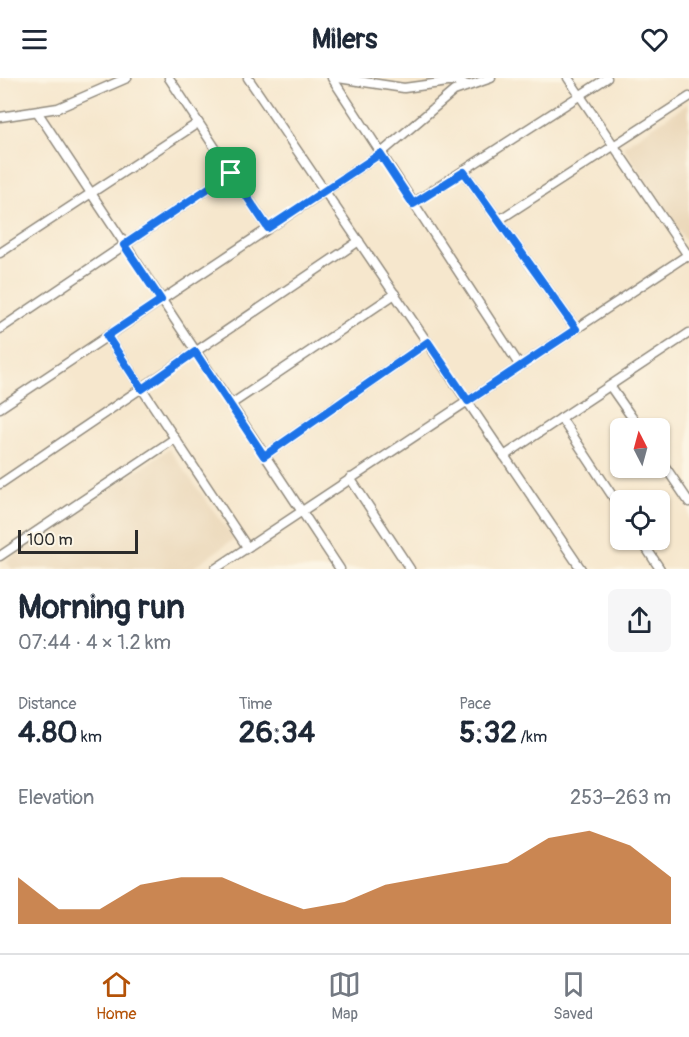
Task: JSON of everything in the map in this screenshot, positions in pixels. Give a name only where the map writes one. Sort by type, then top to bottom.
[{"type":"street","points":[[0,117],[19,112],[38,113],[94,94],[127,78]]},
{"type":"street","points":[[169,78],[268,228]]},
{"type":"street","points":[[248,78],[581,569]]},
{"type":"street","points":[[332,78],[520,366]]},
{"type":"street","points":[[338,78],[404,88],[455,81],[468,85]]},
{"type":"street","points":[[0,408],[380,154],[442,100],[468,85],[491,78]]},
{"type":"street","points":[[215,569],[688,255],[568,78]]},
{"type":"street","points":[[413,204],[607,78]]},
{"type":"street","points":[[499,220],[689,97]]},
{"type":"street","points":[[38,113],[338,568]]},
{"type":"street","points":[[0,253],[198,123]]},
{"type":"street","points":[[464,172],[576,329]]},
{"type":"street","points":[[0,329],[231,173]]},
{"type":"street","points":[[0,484],[359,242]]},
{"type":"street","points":[[230,405],[395,294]]},
{"type":"street","points":[[504,456],[689,333]]},
{"type":"street","points":[[107,336],[247,547]]},
{"type":"street","points":[[264,456],[428,342]]},
{"type":"street","points":[[610,386],[632,418]]},
{"type":"street","points":[[561,418],[610,492]]},
{"type":"street","points":[[0,556],[174,439]]},
{"type":"street","points":[[670,474],[689,502]]},
{"type":"street","points":[[351,478],[410,569]]},
{"type":"street","points":[[648,550],[660,569]]},
{"type":"shaded area","points":[[689,103],[689,237],[685,240],[623,146]]},
{"type":"shaded area","points":[[169,449],[234,539],[191,569],[12,569],[6,561]]},
{"type":"route","points":[[380,154],[413,204],[464,172],[576,329],[468,401],[428,342],[264,456],[195,352],[142,389],[107,336],[161,300],[124,245],[231,173],[268,228],[380,154]]}]
